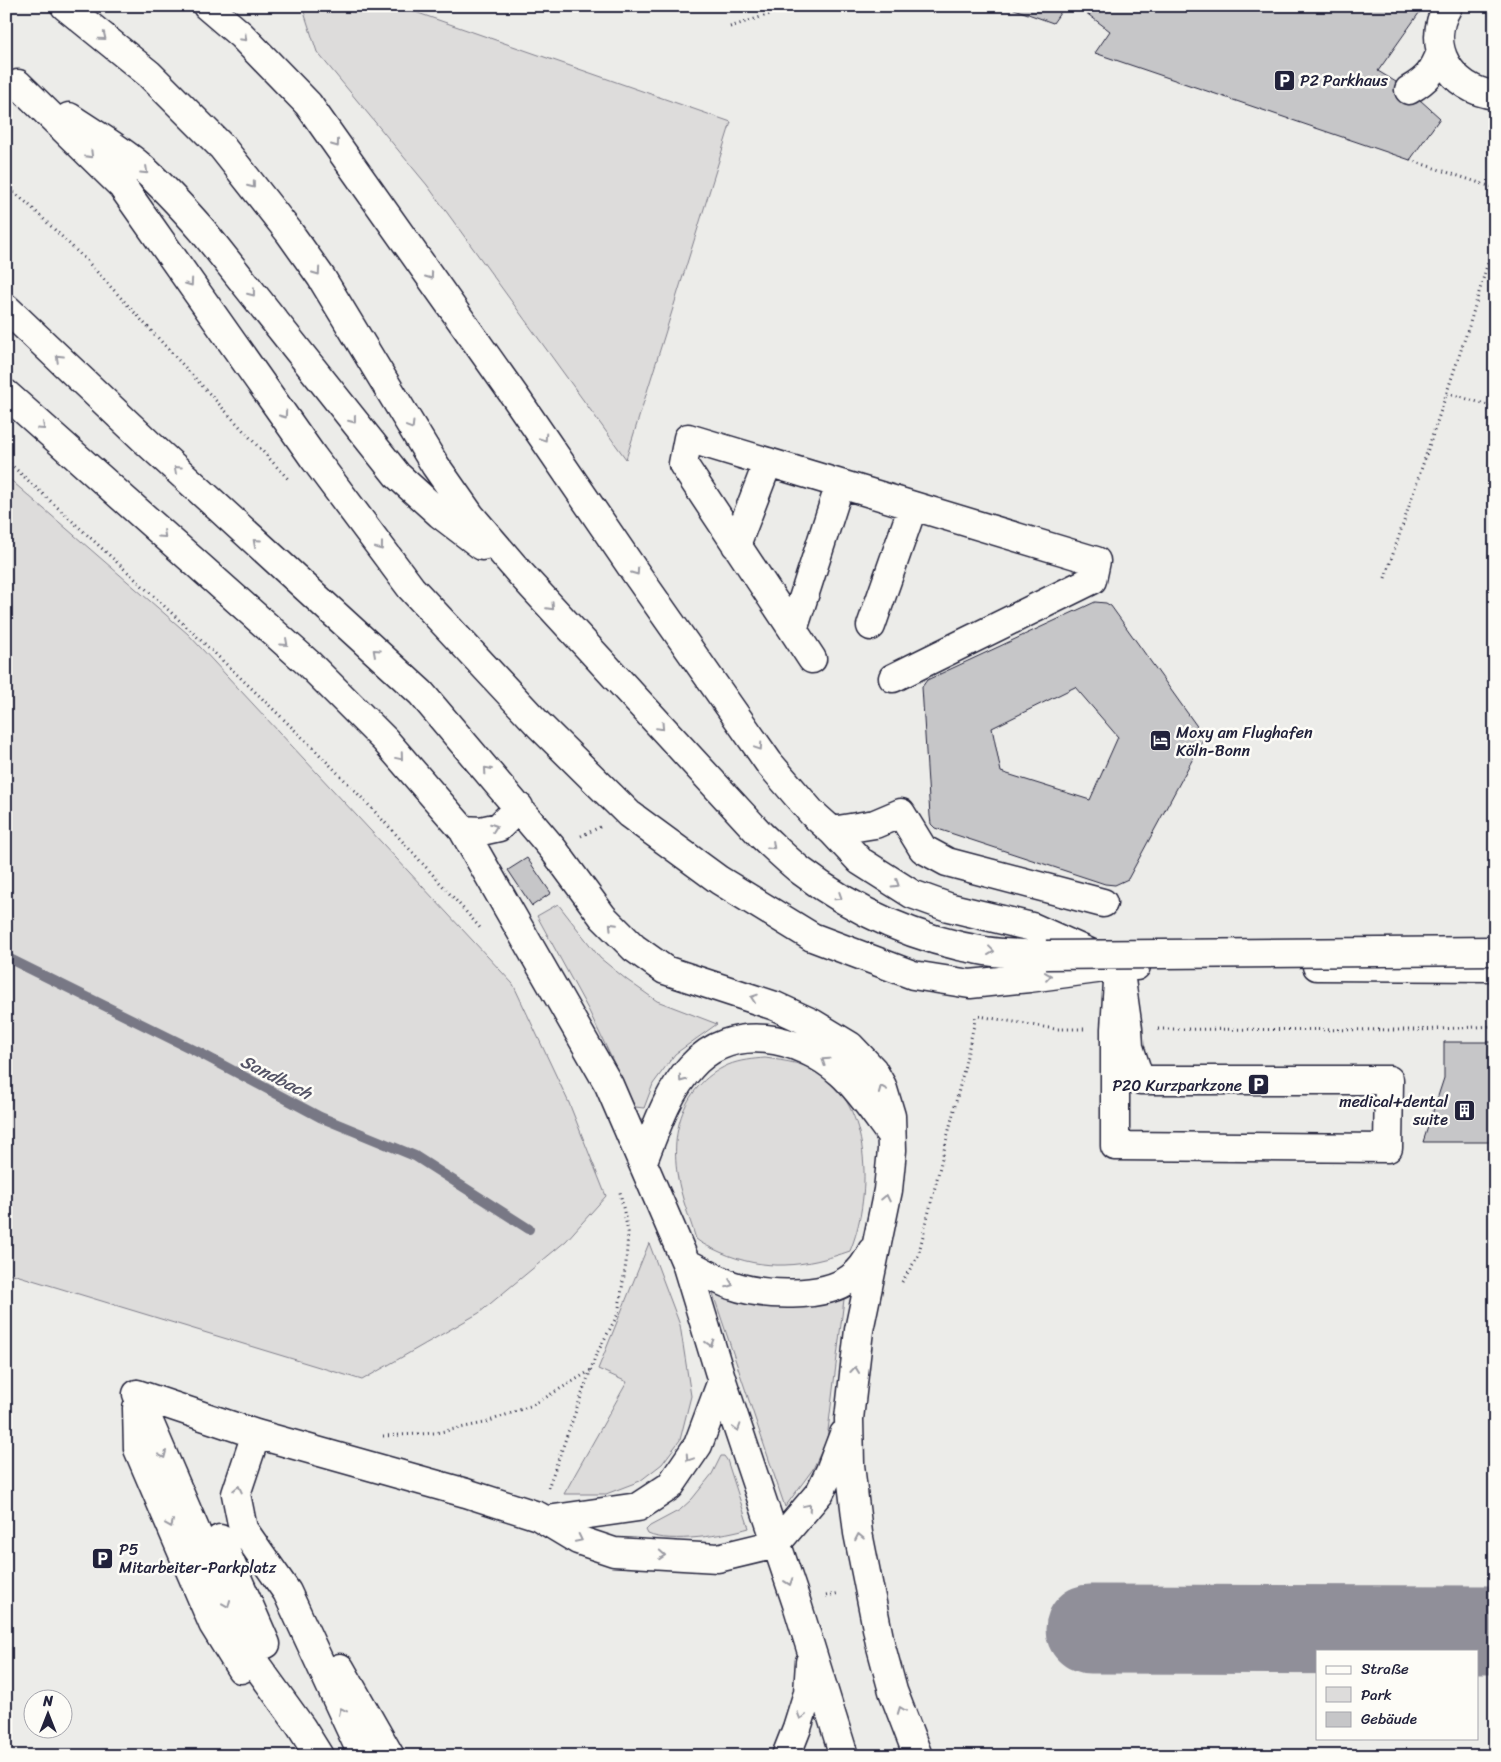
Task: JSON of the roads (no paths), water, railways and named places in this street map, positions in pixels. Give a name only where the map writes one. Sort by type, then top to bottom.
[{"type":"street","points":[[65,6],[149,74],[222,147],[289,232],[321,277],[434,465],[470,516],[518,571],[768,842],[799,870],[818,883],[870,915],[898,927],[985,951],[1015,954],[1307,954],[1495,951]]},
{"type":"street","points":[[207,6],[241,35],[308,104],[505,382],[769,763],[812,813],[860,861],[912,894],[948,908],[1032,927],[1119,966]]},
{"type":"street","points":[[1448,6],[1443,15],[1439,34],[1441,52],[1449,70],[1463,84],[1481,94],[1495,95]]},
{"type":"street","points":[[1409,90],[1423,82],[1433,71],[1441,52]]},
{"type":"street","points":[[12,80],[117,149],[139,165],[173,196],[397,475],[440,514],[518,571]]},
{"type":"street","points":[[12,80],[122,186],[313,457],[411,588],[539,725],[629,814],[719,880],[812,937],[913,975],[970,984],[1119,966],[1495,967]]},
{"type":"street","points":[[6,308],[156,451],[421,692],[554,849],[603,917],[634,948],[664,970],[775,1006],[812,1023],[850,1046],[873,1070],[882,1086],[891,1116],[892,1150],[888,1190],[860,1330],[849,1418],[850,1465],[858,1532],[880,1643],[893,1691],[918,1756]]},
{"type":"street","points":[[6,394],[308,664],[385,740],[463,830],[609,1085],[686,1263],[722,1381],[797,1604],[844,1756]]},
{"type":"street","points":[[812,659],[682,464],[688,438],[1096,561],[1092,580],[893,678]]},
{"type":"street","points":[[736,544],[768,462]]},
{"type":"street","points":[[793,630],[840,484]]},
{"type":"street","points":[[871,626],[913,506]]},
{"type":"street","points":[[463,830],[481,831],[499,827],[519,807]]},
{"type":"street","points":[[832,831],[875,824],[901,813],[923,849],[947,862],[1103,903]]},
{"type":"street","points":[[1119,966],[1129,1047],[1140,1080],[1389,1080],[1388,1148],[1116,1146],[1115,1029],[1119,966]]},
{"type":"street","points":[[643,1161],[670,1097],[690,1067],[714,1048],[737,1039],[771,1040],[787,1043],[803,1048],[822,1059],[842,1074],[892,1136]]},
{"type":"street","points":[[686,1263],[717,1279],[745,1289],[779,1294],[798,1293],[826,1289],[850,1279],[865,1265],[876,1245]]},
{"type":"street","points":[[542,1518],[638,1507],[670,1486],[698,1445],[722,1381]]},
{"type":"street","points":[[319,1756],[301,1727],[257,1666],[231,1613],[148,1398],[256,1434],[466,1493],[542,1518],[578,1540],[614,1552],[718,1558],[776,1544],[820,1492],[830,1471],[849,1418]]},
{"type":"street","points":[[256,1434],[236,1494],[243,1529],[287,1592],[363,1756]]},
{"type":"street","points":[[243,1529],[271,1544],[390,1756]]},
{"type":"street","points":[[786,1756],[808,1693],[811,1651]]},
{"type":"waterway","name":"Sandbach","points":[[6,957],[198,1052],[320,1117],[415,1156],[529,1229]]},
{"type":"place","name":"P2 Parkhaus","points":[[1284,80]]},
{"type":"place","name":"Moxy am Flughafen Köln-Bonn","points":[[1160,741]]},
{"type":"place","name":"P20 Kurzparkzone","points":[[1258,1085]]},
{"type":"place","name":"medical+dental suite","points":[[1464,1110]]},
{"type":"place","name":"P5 Mitarbeiter-Parkplatz","points":[[103,1558]]}]
